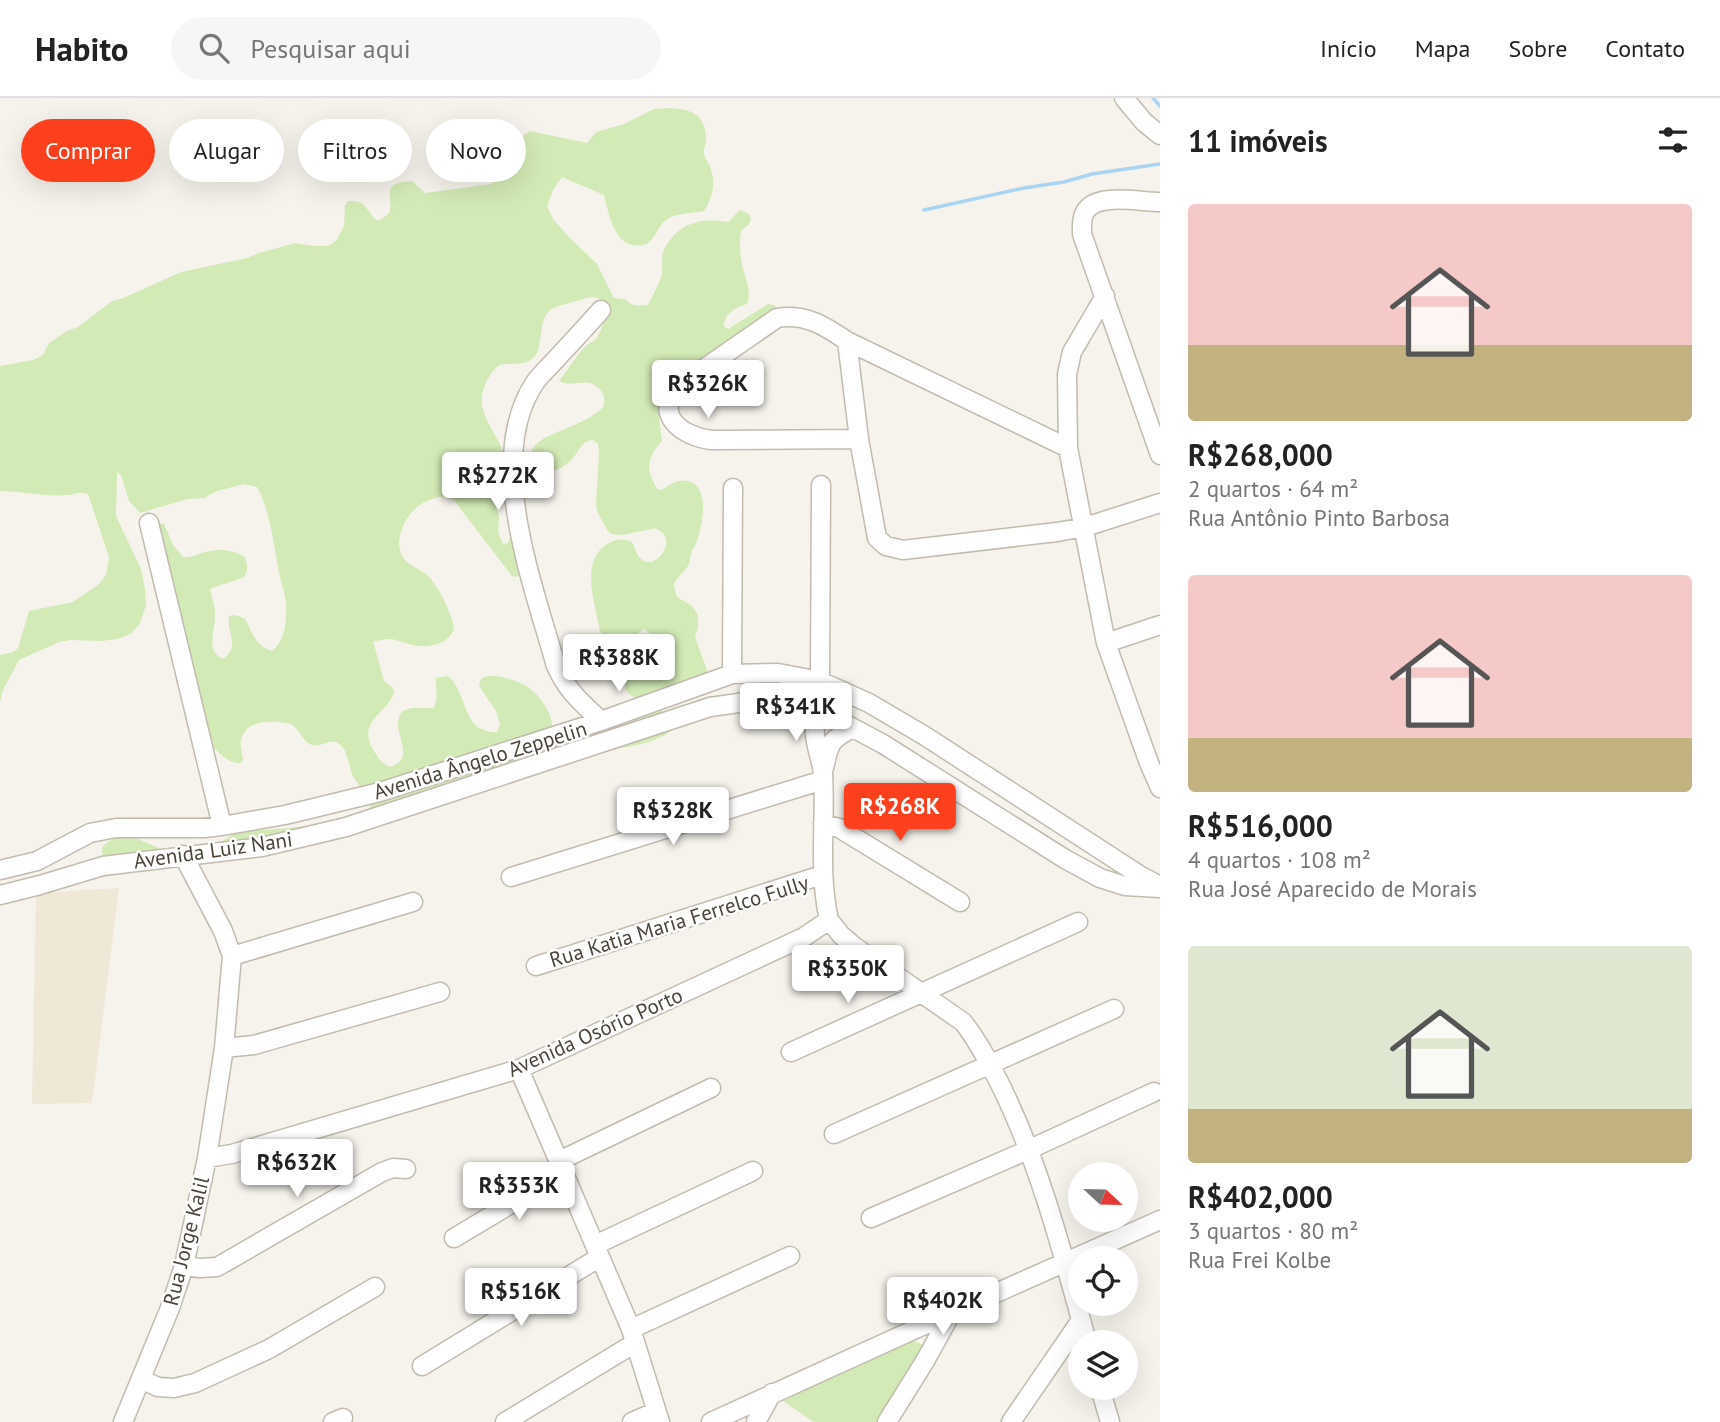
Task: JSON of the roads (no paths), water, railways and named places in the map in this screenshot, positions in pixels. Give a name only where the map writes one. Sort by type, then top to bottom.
[{"type":"street","points":[[1124,98],[1144,122],[1160,135]]},
{"type":"street","points":[[1158,208],[1105,200],[1093,204],[1085,211],[1082,234],[1160,455]]},
{"type":"street","points":[[1105,296],[1072,352],[1067,374],[1068,448],[1106,643],[1155,762],[1160,788]]},
{"type":"street","points":[[601,310],[536,381],[523,405],[514,433],[512,473],[522,544],[556,666],[573,694],[601,721]]},
{"type":"street","points":[[859,439],[698,438],[686,433],[674,423],[668,407],[671,395],[679,386],[777,318],[787,316],[822,324],[847,341],[1068,448]]},
{"type":"street","points":[[847,341],[859,439],[877,538],[886,546],[903,550],[1057,532],[1085,527],[1160,503]]},
{"type":"street","points":[[820,681],[821,485]]},
{"type":"street","points":[[732,674],[733,488]]},
{"type":"street","points":[[149,523],[222,826]]},
{"type":"street","points":[[1106,643],[1160,625]]},
{"type":"street","name":"Avenida Ângelo Zeppelin","points":[[0,870],[37,861],[90,834],[116,828],[222,826],[285,815],[380,792],[601,721],[732,674],[778,673],[820,681],[869,703],[1160,887]]},
{"type":"street","name":"Avenida Luiz Nani","points":[[40,885],[103,866],[262,847],[346,827],[710,707],[754,701],[815,710],[883,744],[1065,859],[1100,878],[1125,886],[1160,887]]},
{"type":"street","points":[[815,710],[814,726],[823,776],[822,876],[829,920],[855,947],[963,1022],[976,1039],[1012,1110],[1028,1150],[1065,1261],[1084,1330]]},
{"type":"street","points":[[823,776],[831,742],[853,728]]},
{"type":"street","points":[[511,877],[823,776]]},
{"type":"street","points":[[823,824],[839,828],[960,902]]},
{"type":"street","name":"Rua Jorge Kalil","points":[[123,1422],[170,1308],[184,1266],[207,1158],[224,1048],[232,956],[223,931],[183,855]]},
{"type":"street","points":[[0,895],[40,885],[37,861]]},
{"type":"street","name":"Rua Katia Maria Ferrelco Fully","points":[[536,966],[822,876]]},
{"type":"street","points":[[232,956],[413,902]]},
{"type":"street","name":"Avenida Osório Porto","points":[[207,1158],[232,1154],[519,1069],[804,937],[829,920]]},
{"type":"street","points":[[791,1052],[1078,922]]},
{"type":"street","points":[[224,1048],[254,1045],[440,992]]},
{"type":"street","points":[[834,1134],[1114,1009]]},
{"type":"street","points":[[519,1069],[633,1336],[657,1417],[632,1422]]},
{"type":"street","points":[[454,1238],[561,1167],[710,1088]]},
{"type":"street","points":[[872,1218],[1154,1093]]},
{"type":"street","points":[[184,1266],[217,1267],[382,1172],[393,1168],[406,1169]]},
{"type":"street","points":[[422,1366],[598,1251],[754,1171]]},
{"type":"street","points":[[711,1422],[1160,1220]]},
{"type":"street","points":[[505,1422],[633,1336],[790,1256]]},
{"type":"street","points":[[141,1379],[159,1387],[174,1388],[195,1383],[269,1349],[376,1287]]},
{"type":"street","points":[[887,1422],[952,1312]]},
{"type":"street","points":[[1011,1422],[1081,1320]]},
{"type":"street","points":[[911,1331],[931,1351]]},
{"type":"street","points":[[756,1422],[772,1393]]},
{"type":"street","points":[[1104,1400],[1110,1422]]},
{"type":"waterway","points":[[1153,98],[1160,106]]},
{"type":"waterway","points":[[924,210],[1092,174],[1160,164]]}]
